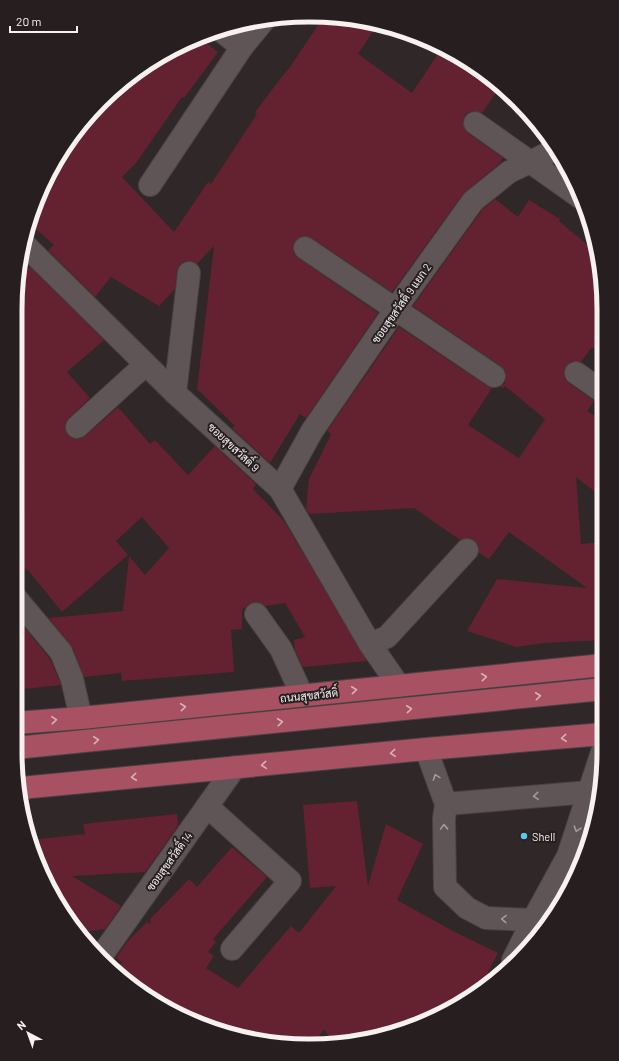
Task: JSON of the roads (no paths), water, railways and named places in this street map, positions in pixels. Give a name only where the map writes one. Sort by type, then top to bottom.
[{"type":"main road","name":"ถนนสุขสวัสดิ์","points":[[22,723],[597,666]]},
{"type":"main road","points":[[22,747],[597,690]]},
{"type":"main road","points":[[24,788],[597,735]]},
{"type":"street","points":[[150,186],[242,47],[259,27]]},
{"type":"street","points":[[226,35],[242,47]]},
{"type":"street","points":[[475,124],[571,192]]},
{"type":"street","name":"ซอยสุขสวัสดิ์ 9 แยก 2","points":[[280,489],[312,431],[473,201],[509,172],[550,152]]},
{"type":"street","points":[[305,248],[494,376]]},
{"type":"street","name":"ซอยสุขสวัสดิ์ 9","points":[[29,249],[175,393],[280,489],[370,644],[399,686]]},
{"type":"street","points":[[175,393],[189,273]]},
{"type":"street","points":[[77,427],[145,364]]},
{"type":"street","points":[[576,374],[597,388]]},
{"type":"street","points":[[370,644],[387,637],[467,550]]},
{"type":"street","points":[[22,605],[61,652],[72,679],[81,718]]},
{"type":"street","points":[[256,614],[281,648],[302,695]]},
{"type":"street","points":[[426,750],[446,804],[444,819],[445,887],[466,908],[486,918],[533,920]]},
{"type":"street","name":"ซอยสุขสวัสดิ์ 14","points":[[104,953],[235,767]]},
{"type":"street","points":[[517,951],[568,856],[596,771]]},
{"type":"street","points":[[446,804],[589,792]]},
{"type":"street","points":[[208,807],[290,881],[232,949]]},
{"type":"place","name":"Shell","points":[[524,836]]}]
